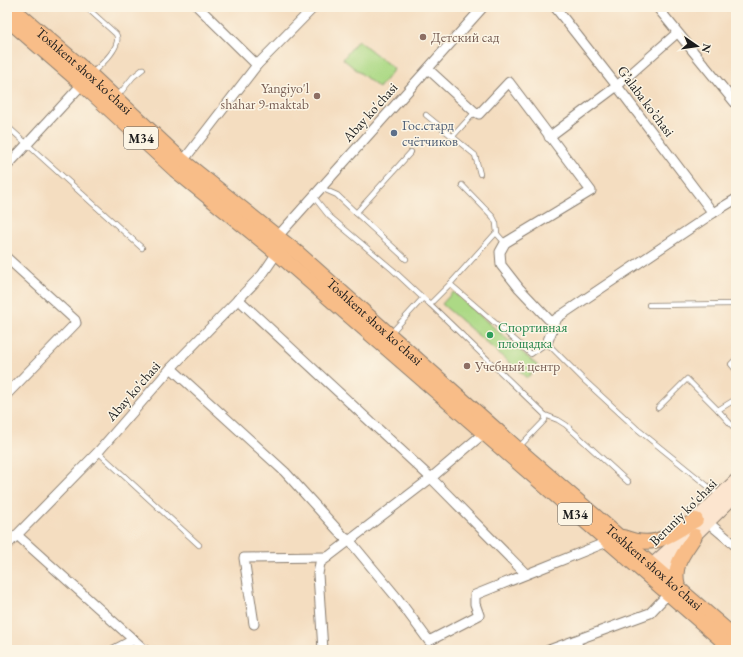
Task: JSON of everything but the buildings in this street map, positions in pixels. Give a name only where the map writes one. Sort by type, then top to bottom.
[{"type":"main road","name":"Toshkent shox ko'chasi","points":[[11,7],[87,80],[175,170],[278,245]]},
{"type":"main road","name":"Toshkent shox ko'chasi","points":[[7,20],[87,80],[116,99],[183,161],[278,245],[390,335],[514,453],[673,591],[724,644]]},
{"type":"main road","name":"M34","points":[[278,245],[484,433]]},
{"type":"main road","name":"Toshkent shox ko'chasi","points":[[484,433],[514,453]]},
{"type":"main road","name":"Beruniy ko'chasi","points":[[652,572],[675,544],[701,519],[728,498],[736,480]]},
{"type":"main road","name":"Beruniy ko'chasi","points":[[652,572],[695,536],[701,519]]},
{"type":"main road","points":[[612,539],[639,542],[654,541],[672,535],[701,519]]},
{"type":"main road","points":[[673,591],[678,564],[695,536]]},
{"type":"main road","name":"Toshkent shox ko'chasi","points":[[673,591],[736,638]]},
{"type":"street","points":[[198,7],[257,65]]},
{"type":"street","points":[[183,161],[257,65],[314,7]]},
{"type":"street","name":"Abay ko'chasi","points":[[7,545],[98,452],[171,368],[262,275],[278,245],[321,188],[483,7]]},
{"type":"street","name":"G’alaba ko’chasi","points":[[555,7],[713,213]]},
{"type":"street","points":[[658,7],[736,104]]},
{"type":"street","points":[[549,137],[617,86],[677,32]]},
{"type":"street","points":[[428,69],[478,114],[509,82],[591,191],[505,243],[500,252],[501,265],[519,288],[554,325]]},
{"type":"street","points":[[7,166],[87,80]]},
{"type":"street","points":[[547,343],[557,318],[736,199]]},
{"type":"street","points":[[7,258],[75,320],[76,323],[7,394]]},
{"type":"street","points":[[238,299],[431,478],[526,574]]},
{"type":"street","points":[[171,368],[285,472],[344,537],[349,540],[398,599],[430,641],[479,615],[475,604],[475,595],[612,539]]},
{"type":"street","points":[[323,650],[318,574],[320,563],[431,478],[484,433]]},
{"type":"street","points":[[701,519],[736,546]]},
{"type":"street","points":[[17,535],[145,650]]},
{"type":"street","points":[[254,624],[244,558],[328,557]]},
{"type":"street","points":[[549,650],[650,613],[673,591]]},
{"type":"street","points":[[114,650],[133,640]]},
{"type":"street","points":[[574,641],[581,650]]},
{"type":"lane","points":[[86,7],[119,38],[117,46],[87,80]]},
{"type":"lane","points":[[116,99],[133,77],[143,69]]},
{"type":"lane","points":[[453,136],[474,112]]},
{"type":"lane","points":[[426,115],[475,155],[480,174]]},
{"type":"lane","points":[[7,126],[142,248]]},
{"type":"lane","points":[[356,213],[411,152]]},
{"type":"lane","points":[[462,185],[493,217],[496,223],[497,234],[505,243]]},
{"type":"lane","points":[[321,188],[337,195],[406,259]]},
{"type":"lane","points":[[314,197],[329,216],[393,270],[430,304],[545,416],[558,420],[566,425],[628,482]]},
{"type":"lane","points":[[430,304],[495,234],[497,234]]},
{"type":"lane","points":[[450,284],[531,354],[547,343],[584,380],[636,428],[728,498]]},
{"type":"lane","points":[[390,335],[423,298]]},
{"type":"lane","points":[[649,305],[736,304]]},
{"type":"lane","points":[[736,359],[731,364],[736,370]]},
{"type":"lane","points":[[658,408],[687,379],[736,430]]},
{"type":"lane","points":[[718,410],[736,399]]},
{"type":"lane","points":[[514,453],[546,420],[545,416]]},
{"type":"lane","points":[[98,452],[200,545]]},
{"type":"green space","points":[[358,40],[394,69],[379,88],[343,59]]},
{"type":"green space","name":"Спортивная площадка","points":[[453,292],[538,366],[527,378],[442,304]]},
{"type":"place","name":"Детский сад","points":[[423,37]]},
{"type":"place","name":"Yangiyo'l shahar 9-maktab","points":[[317,96]]},
{"type":"place","name":"Гос.стард счётчиков","points":[[394,133]]},
{"type":"place","name":"Спортивная площадка","points":[[490,335]]},
{"type":"place","name":"Учебный центр","points":[[467,366]]}]
